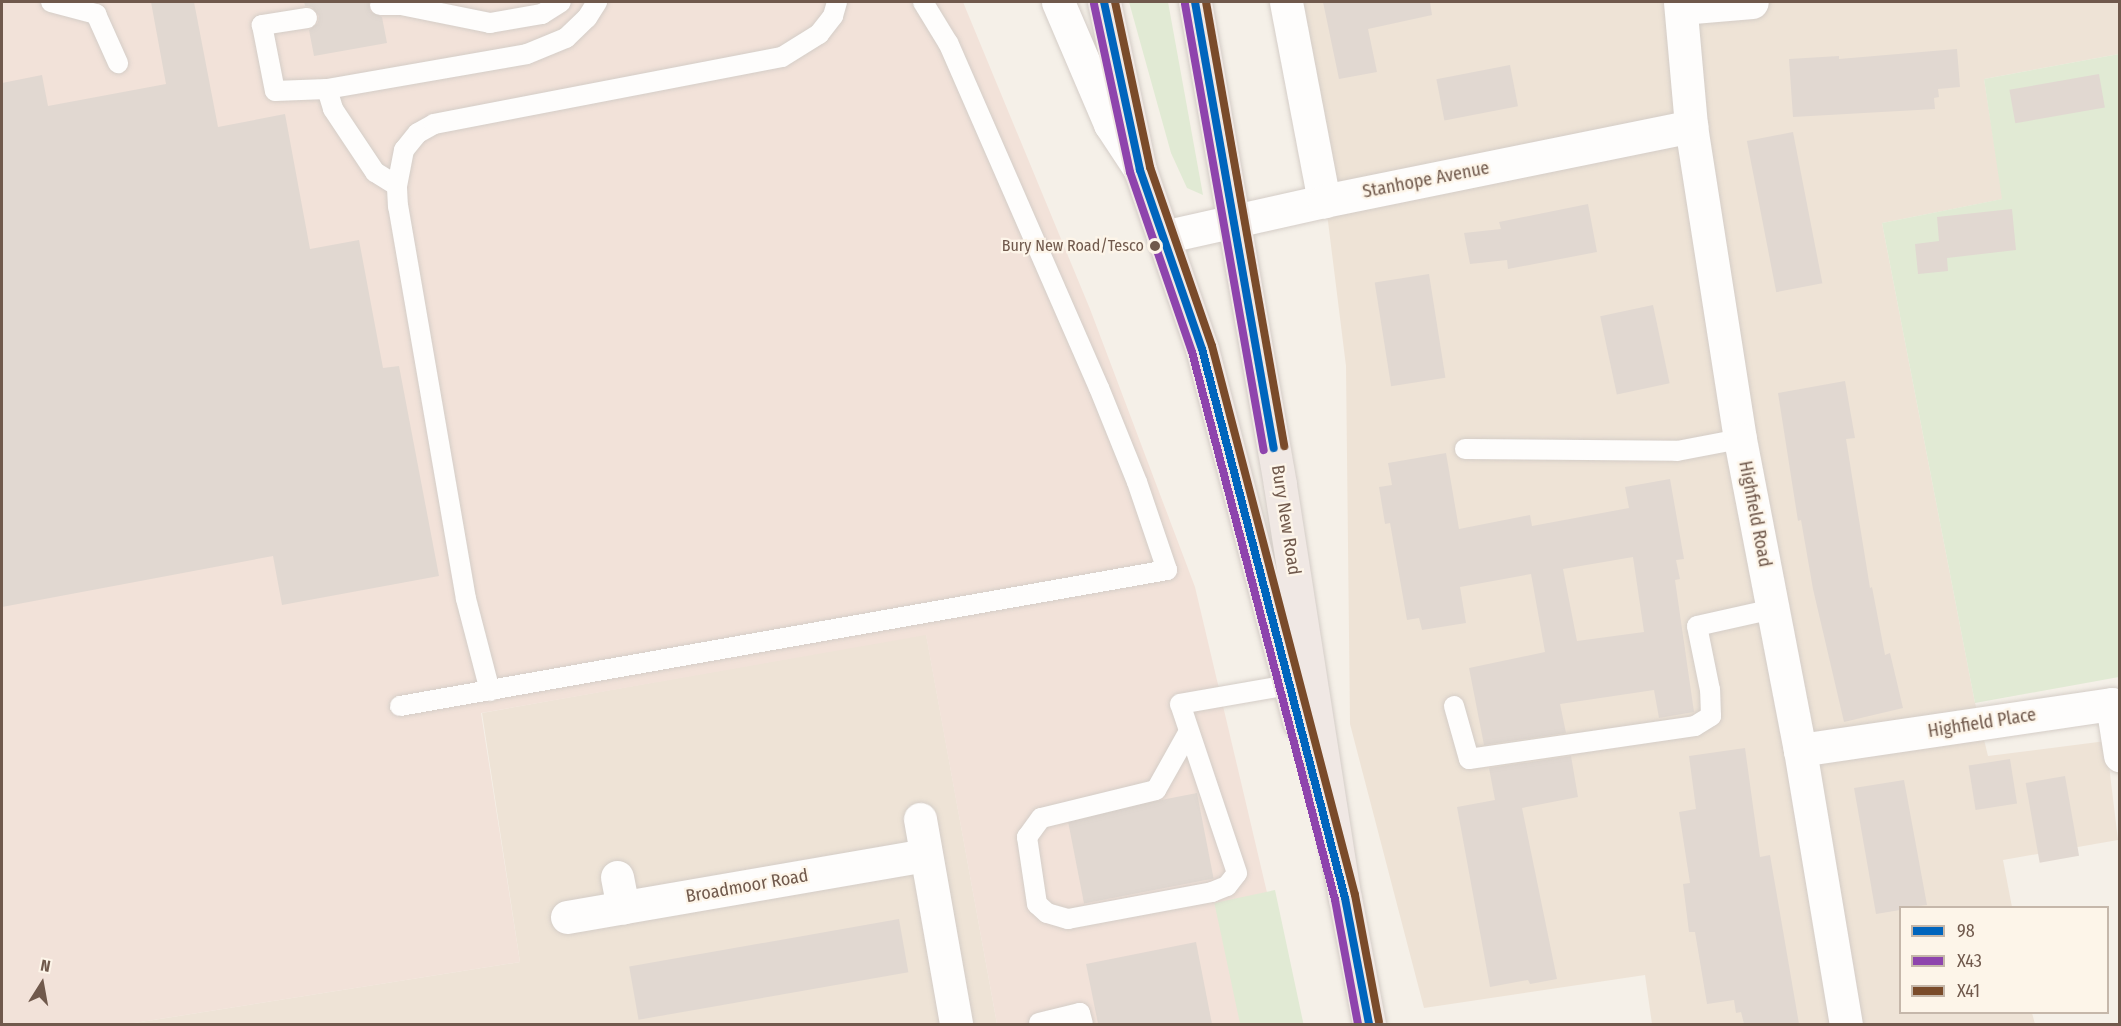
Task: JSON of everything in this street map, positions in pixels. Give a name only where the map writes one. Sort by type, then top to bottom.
[{"type":"highway","name":"Bury New Road","points":[[1104,2],[1140,170],[1202,349],[1345,898]]},
{"type":"highway","name":"Bury New Road","points":[[1195,2],[1280,485],[1345,898],[1369,1024]]},
{"type":"street","points":[[1058,2],[1110,124],[1140,170]]},
{"type":"street","points":[[1286,2],[1324,201]]},
{"type":"street","points":[[1680,5],[1752,2]]},
{"type":"street","name":"Highfield Road","points":[[1680,5],[1691,126],[1740,439],[1800,750],[1846,1024]]},
{"type":"street","name":"Stanhope Avenue","points":[[1163,237],[1324,201],[1691,126]]},
{"type":"street","name":"Highfield Place","points":[[1800,750],[2112,704],[2120,755]]},
{"type":"street","points":[[920,819],[956,1024]]},
{"type":"street","name":"Broadmoor Road","points":[[567,917],[620,892],[926,855]]},
{"type":"lane","points":[[51,2],[96,14],[118,63]]},
{"type":"lane","points":[[380,5],[401,5],[490,23],[542,14],[561,2]]},
{"type":"lane","points":[[307,18],[262,25],[275,91],[327,89],[527,54],[566,38],[587,18],[597,2]]},
{"type":"lane","points":[[490,691],[466,599],[398,207],[397,186],[404,150],[418,133],[434,124],[782,57],[819,34],[833,16],[837,2]]},
{"type":"lane","points":[[400,706],[1167,570],[1137,482],[1099,388],[948,43],[923,2]]},
{"type":"lane","points":[[327,89],[333,109],[375,172],[397,186]]},
{"type":"lane","points":[[1465,449],[1677,451],[1740,439]]},
{"type":"lane","points":[[1454,706],[1469,759],[1695,726],[1711,716],[1710,690],[1698,626],[1773,609]]},
{"type":"lane","points":[[1188,733],[1156,790],[1041,818],[1027,837],[1037,904],[1047,913],[1068,919],[1212,892],[1227,886],[1237,873],[1204,768],[1188,733],[1180,704],[1289,686]]},
{"type":"lane","points":[[1039,1023],[1080,1012],[1083,1024]]},
{"type":"shaded area","points":[[2,2],[963,2],[1090,309],[1195,587],[1298,1024],[997,1024],[926,635],[481,713],[520,962],[128,1024],[2,1024]]},
{"type":"shaded area","points":[[1297,2],[2119,2],[2119,54],[1984,79],[2003,199],[1882,223],[1975,703],[1988,756],[2106,741],[2118,840],[2003,860],[2012,906],[1899,906],[1899,1014],[2032,1014],[2035,1024],[1652,1024],[1645,975],[1424,1008],[1350,724],[1346,366],[1306,45]]},
{"type":"shaded area","points":[[926,634],[997,1024],[128,1024],[520,962],[482,713]]},
{"type":"green space","points":[[1129,2],[1168,2],[1203,195],[1187,188],[1171,153]]},
{"type":"green space","points":[[2119,54],[2119,677],[1975,703],[1882,223],[2002,199],[1984,79]]},
{"type":"green space","points":[[1275,890],[1303,1024],[1240,1024],[1214,903]]},
{"type":"building","points":[[151,2],[194,2],[218,127],[285,114],[310,249],[359,240],[383,368],[399,366],[439,576],[282,605],[273,556],[2,607],[2,83],[42,75],[48,106],[166,84]]},
{"type":"building","points":[[304,2],[369,2],[370,11],[382,17],[387,43],[314,56],[309,30],[318,23],[319,16],[312,7],[305,6]]},
{"type":"building","points":[[1323,2],[1430,2],[1432,15],[1368,29],[1377,72],[1339,79]]},
{"type":"building","points":[[1957,49],[1960,87],[1938,89],[1939,97],[1934,98],[1935,109],[1793,117],[1789,59],[1839,56],[1839,59]]},
{"type":"building","points":[[1510,65],[1518,106],[1444,121],[1436,79]]},
{"type":"building","points":[[2099,74],[2105,107],[2015,123],[2009,90]]},
{"type":"building","points":[[1793,132],[1822,283],[1776,292],[1747,141]]},
{"type":"building","points":[[1588,204],[1597,252],[1508,269],[1507,260],[1470,264],[1464,233],[1501,229],[1499,222]]},
{"type":"building","points":[[2012,209],[2016,250],[1947,258],[1948,271],[1918,274],[1915,244],[1939,241],[1937,217]]},
{"type":"building","points":[[1429,274],[1445,378],[1391,386],[1375,283]]},
{"type":"building","points":[[1653,305],[1670,383],[1617,394],[1600,316]]},
{"type":"building","points":[[1845,381],[1855,438],[1846,439],[1870,588],[1872,587],[1885,655],[1890,653],[1903,708],[1844,722],[1813,589],[1801,520],[1798,521],[1778,393]]},
{"type":"building","points":[[1446,453],[1459,529],[1530,515],[1532,526],[1629,508],[1625,487],[1670,479],[1684,559],[1676,560],[1680,579],[1675,580],[1694,712],[1659,718],[1654,690],[1560,704],[1566,733],[1484,745],[1469,668],[1545,652],[1531,574],[1460,587],[1466,623],[1422,630],[1419,618],[1407,620],[1390,523],[1385,524],[1379,487],[1392,485],[1388,463]],"holes":[[[1633,557],[1644,632],[1577,641],[1563,569]]]},
{"type":"building","points":[[1745,748],[1760,857],[1770,855],[1799,1024],[1744,1024],[1741,1012],[1736,1013],[1734,1000],[1707,1004],[1695,932],[1689,932],[1683,884],[1690,883],[1679,812],[1696,809],[1689,756]]},
{"type":"building","points":[[1571,756],[1578,797],[1522,808],[1557,979],[1530,984],[1528,980],[1490,987],[1457,807],[1495,800],[1489,768]]},
{"type":"building","points":[[2010,759],[2017,803],[1976,810],[1969,766]]},
{"type":"building","points":[[2065,776],[2079,856],[2040,863],[2026,783]]},
{"type":"building","points":[[1904,780],[1927,905],[1899,906],[1899,910],[1876,914],[1854,788]]},
{"type":"building","points":[[1197,793],[1214,878],[1084,904],[1067,818]]},
{"type":"building","points":[[899,919],[908,972],[639,1020],[629,967]]},
{"type":"building","points":[[1196,942],[1212,1024],[1098,1024],[1086,964]]},
{"type":"transit line","name":"98","points":[[1104,2],[1140,170],[1202,349],[1345,898],[1369,1024]]},
{"type":"transit line","name":"X41","points":[[1115,2],[1150,167],[1212,346],[1355,895],[1379,1022]]},
{"type":"transit line","name":"98","points":[[1195,2],[1274,448]]},
{"type":"transit line","name":"X41","points":[[1206,2],[1284,446]]},
{"type":"transit line","name":"X43","points":[[1094,4],[1130,172],[1192,352],[1335,900],[1358,1024]]},
{"type":"transit line","name":"X43","points":[[1185,4],[1264,450]]},
{"type":"place","name":"Bury New Road/Tesco","points":[[1155,246]]}]
